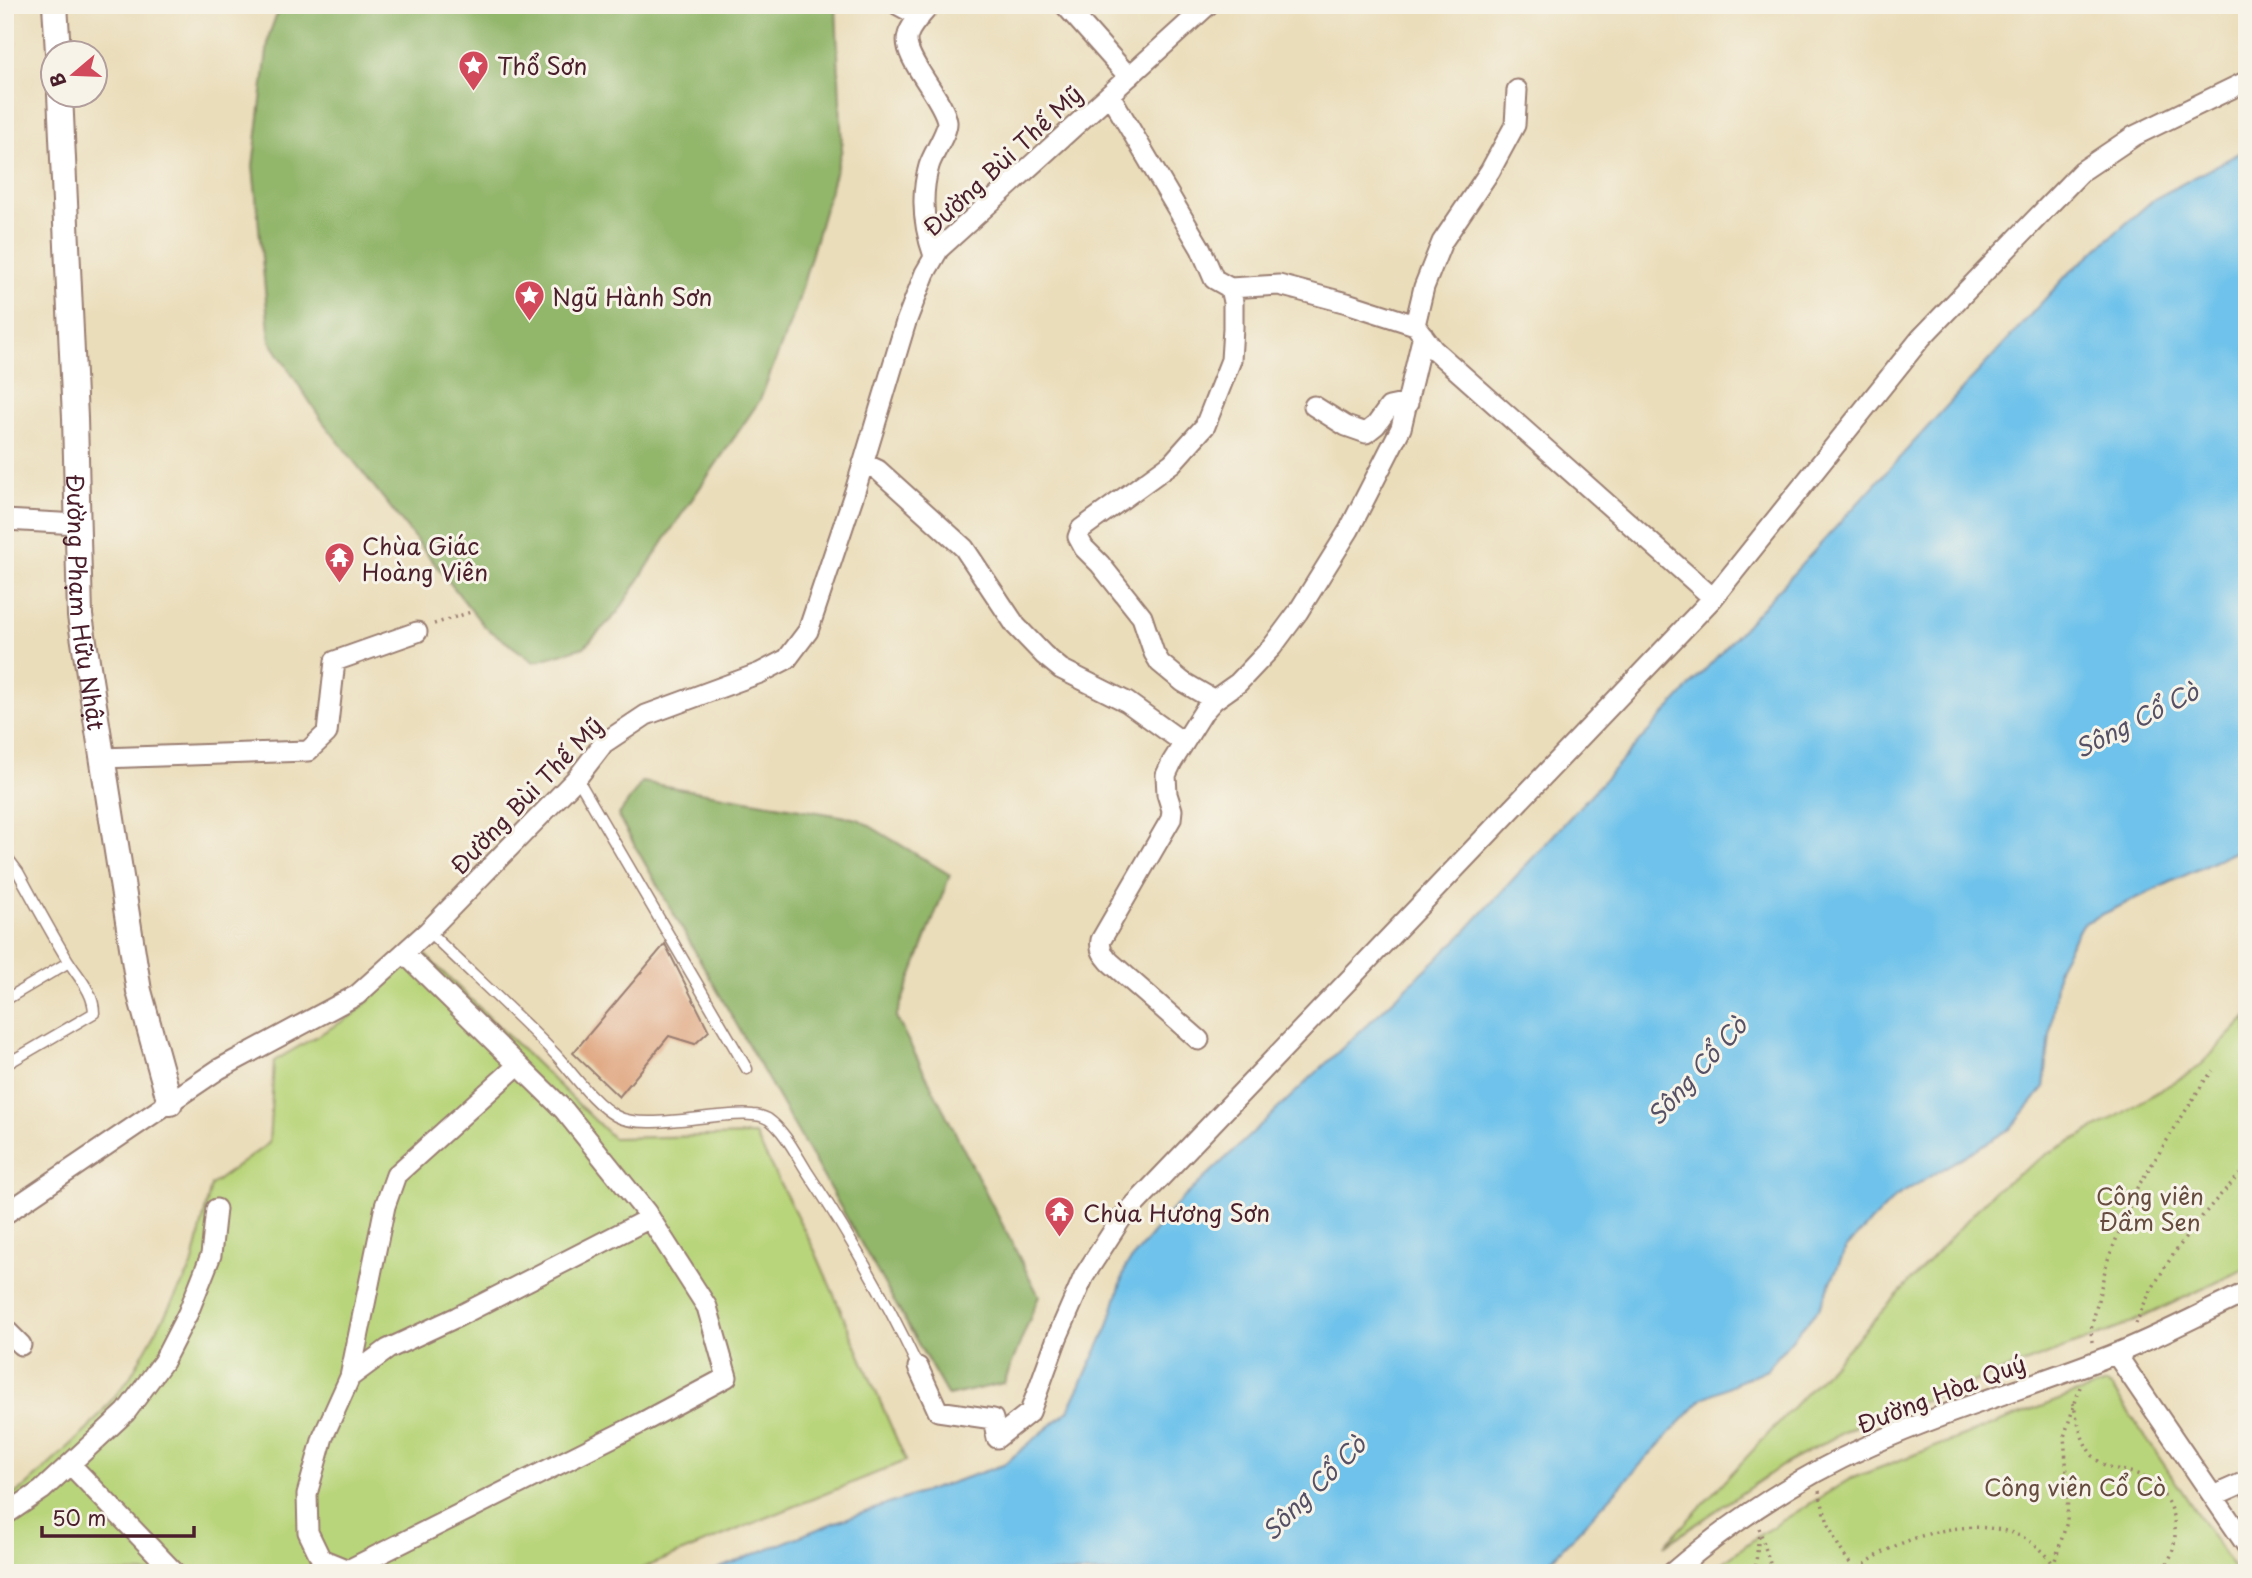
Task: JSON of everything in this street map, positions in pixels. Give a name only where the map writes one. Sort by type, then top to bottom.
[{"type":"street","points":[[55,5],[57,38]]},
{"type":"street","points":[[898,5],[925,11],[909,32],[907,47],[943,108],[947,127],[929,167],[926,188],[924,210],[927,236],[934,256]]},
{"type":"street","points":[[1065,5],[1129,77]]},
{"type":"street","name":"Đường Bùi Thế Mỹ","points":[[5,1214],[219,1069],[357,995],[428,931],[577,778],[604,743],[646,715],[760,673],[787,659],[808,631],[906,322],[934,256],[1208,5]]},
{"type":"street","points":[[918,1367],[938,1411],[993,1419],[997,1438],[1030,1412],[1057,1338],[1084,1276],[1121,1219],[1713,598],[1920,338],[2082,171],[2134,136],[2247,81]]},
{"type":"street","points":[[1199,1040],[1126,978],[1104,955],[1100,946],[1101,940],[1171,819],[1166,775],[1184,743],[1204,711],[1256,665],[1298,611],[1349,530],[1389,455],[1408,403],[1424,287],[1442,242],[1490,171],[1515,125],[1517,90]]},
{"type":"street","points":[[1110,95],[1201,249],[1214,279],[1230,288],[1279,285],[1347,303],[1419,330],[1433,349],[1713,598]]},
{"type":"street","name":"Đường Phạm Hữu Nhật","points":[[61,108],[80,616],[139,991],[170,1103]]},
{"type":"street","points":[[1214,700],[1183,682],[1160,663],[1142,617],[1078,537],[1081,529],[1172,463],[1205,426],[1231,360],[1233,315],[1230,288]]},
{"type":"street","points":[[1314,406],[1346,426],[1366,433],[1376,425],[1389,407],[1408,403]]},
{"type":"street","points":[[863,463],[878,470],[964,548],[1016,626],[1044,655],[1061,669],[1128,702],[1184,743]]},
{"type":"street","points":[[5,520],[78,524]]},
{"type":"street","points":[[102,758],[308,751],[327,733],[335,661],[416,632]]},
{"type":"street","points":[[404,953],[564,1110],[650,1218],[707,1307],[727,1377],[345,1571],[321,1559],[308,1532],[307,1494],[323,1437],[350,1377],[385,1206],[396,1175],[518,1065]]},
{"type":"street","points":[[5,1515],[42,1490],[127,1412],[163,1362],[188,1313],[211,1255],[216,1209]]},
{"type":"street","points":[[350,1377],[388,1349],[457,1317],[650,1218]]},
{"type":"street","name":"Đường Hòa Quý","points":[[1672,1573],[1721,1533],[1770,1500],[1842,1458],[1896,1435],[2116,1354],[2247,1292]]},
{"type":"street","points":[[5,1329],[21,1345]]},
{"type":"street","points":[[2116,1354],[2247,1545]]},
{"type":"street","points":[[70,1464],[175,1573]]},
{"type":"street","points":[[2213,1496],[2247,1481]]},
{"type":"lane","points":[[577,778],[747,1069]]},
{"type":"lane","points":[[5,858],[18,872],[69,962],[88,989],[94,1005],[94,1013],[5,1065]]},
{"type":"lane","points":[[428,931],[617,1117],[651,1122],[734,1115],[754,1115],[767,1119],[778,1129],[816,1184],[887,1303],[918,1367]]},
{"type":"lane","points":[[5,1000],[69,962]]},
{"type":"path","points":[[441,621],[471,612]]},
{"type":"path","points":[[2092,1344],[2091,1330],[2106,1262],[2137,1188],[2213,1071]]},
{"type":"path","points":[[2136,1326],[2141,1310],[2184,1238],[2247,1168]]},
{"type":"path","points":[[2051,1573],[2067,1522],[2068,1485],[2064,1437],[2073,1402],[2081,1385]]},
{"type":"path","points":[[2073,1402],[2084,1440],[2094,1457],[2108,1467],[2144,1477],[2165,1497],[2173,1521],[2175,1544],[2172,1555],[2160,1573]]},
{"type":"path","points":[[1818,1490],[1833,1537],[1855,1571],[1875,1555],[1922,1535],[1969,1527],[1991,1528],[2016,1535],[2033,1544],[2054,1564],[2058,1573]]},
{"type":"path","points":[[1755,1573],[1759,1527],[1773,1573]]},
{"type":"green space","name":"Ngũ Hành Sơn","points":[[280,5],[836,5],[842,149],[797,305],[760,400],[618,612],[584,647],[534,662],[484,626],[323,422],[270,341],[253,166],[269,35]]},
{"type":"green space","points":[[642,782],[858,819],[950,875],[896,1017],[1039,1296],[1004,1383],[948,1396],[618,816]]},
{"type":"green space","points":[[421,951],[613,1138],[755,1135],[815,1251],[906,1461],[631,1573],[5,1573],[5,1500],[25,1487],[88,1429],[129,1379],[192,1267],[211,1185],[269,1143],[274,1061],[353,1015]]},
{"type":"green space","name":"Công viên Đầm Sen","points":[[2247,1017],[2247,1268],[2124,1326],[1855,1426],[1783,1465],[1664,1546],[1994,1191],[2050,1152],[2106,1123],[2199,1067]]},
{"type":"green space","name":"Công viên Cổ Cò","points":[[2107,1384],[2113,1389],[2237,1573],[1708,1573],[1761,1534],[1850,1479]]},
{"type":"water","name":"Sông Cổ Cò","points":[[2247,149],[2247,846],[2082,924],[2058,967],[2044,1088],[2010,1129],[1894,1198],[1846,1248],[1820,1307],[1767,1369],[1703,1398],[1539,1573],[707,1573],[833,1523],[1003,1465],[1068,1411],[1107,1329],[1126,1266],[1175,1206],[1462,935],[2066,276],[2154,199]]},
{"type":"building","points":[[665,944],[709,1031],[695,1044],[669,1036],[619,1097],[573,1053]]},
{"type":"place","name":"Thổ Sơn","points":[[474,92]]},
{"type":"place","name":"Ngũ Hành Sơn","points":[[529,323]]},
{"type":"place","name":"Chùa Giác Hoàng Viên","points":[[339,585]]},
{"type":"place","name":"Chùa Hương Sơn","points":[[1060,1239]]}]
